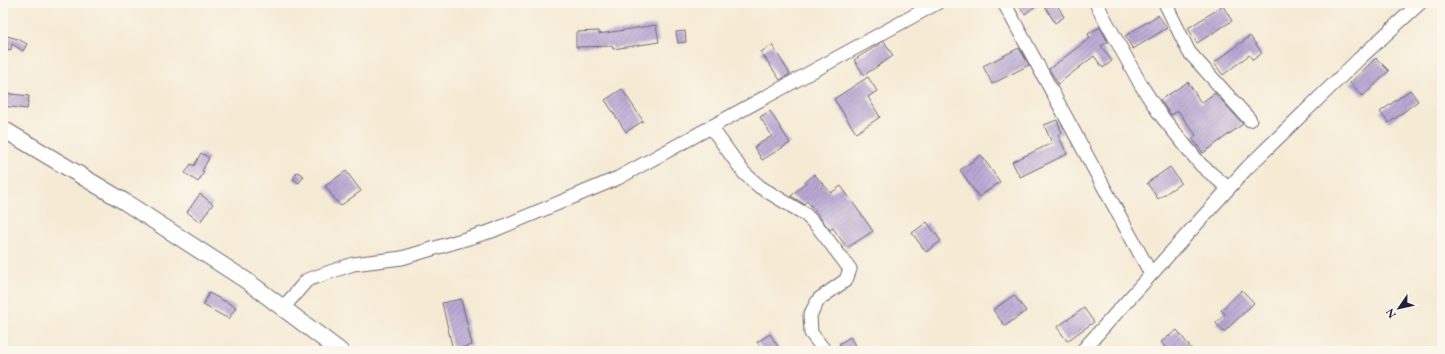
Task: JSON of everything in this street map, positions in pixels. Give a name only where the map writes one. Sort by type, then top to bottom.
[{"type":"main road","points":[[3,129],[125,202],[248,281],[340,351]]},
{"type":"street","points":[[283,308],[307,280],[353,264],[402,258],[492,231],[618,178],[937,3]]},
{"type":"street","points":[[1004,3],[1151,274]]},
{"type":"street","points":[[1096,3],[1141,85],[1160,113],[1201,165],[1228,188]]},
{"type":"street","points":[[1165,3],[1189,52],[1250,120]]},
{"type":"street","points":[[1082,351],[1247,168],[1359,59],[1420,3]]},
{"type":"street","points":[[711,127],[744,173],[760,187],[805,214],[818,227],[850,269],[846,280],[818,299],[810,315],[810,333],[825,351]]},
{"type":"building","points":[[1017,3],[1040,3],[1025,14]]},
{"type":"building","points":[[1043,3],[1056,3],[1064,17],[1055,23]]},
{"type":"building","points":[[1223,6],[1232,21],[1197,43],[1188,28]]},
{"type":"building","points":[[1158,15],[1167,28],[1133,49],[1125,36]]},
{"type":"building","points":[[656,25],[659,42],[613,49],[612,46],[576,47],[576,32],[599,31],[599,34]]},
{"type":"building","points":[[1100,27],[1108,42],[1101,46],[1112,61],[1103,68],[1094,56],[1058,84],[1049,69],[1090,38],[1088,34]]},
{"type":"building","points":[[685,31],[686,42],[678,43],[676,32]]},
{"type":"building","points":[[3,35],[18,39],[27,44],[23,51],[12,44],[11,50],[3,48]]},
{"type":"building","points":[[1250,36],[1262,53],[1253,60],[1249,55],[1223,75],[1214,63]]},
{"type":"building","points":[[884,41],[893,56],[864,75],[854,60]]},
{"type":"building","points":[[772,45],[790,74],[780,80],[761,52]]},
{"type":"building","points":[[1019,48],[1029,65],[992,84],[983,66]]},
{"type":"building","points":[[1376,58],[1389,71],[1363,96],[1350,83]]},
{"type":"building","points":[[868,77],[877,91],[868,97],[880,117],[856,133],[834,99]]},
{"type":"building","points":[[1188,82],[1201,103],[1215,93],[1243,124],[1203,153],[1192,138],[1196,135],[1178,111],[1171,115],[1160,100]]},
{"type":"building","points":[[622,89],[643,121],[626,132],[605,100]]},
{"type":"building","points":[[1410,90],[1418,101],[1389,123],[1380,112]]},
{"type":"building","points":[[3,93],[29,96],[27,109],[3,106]]},
{"type":"building","points":[[770,111],[790,143],[762,160],[754,147],[772,136],[760,117]]},
{"type":"building","points":[[1057,120],[1062,133],[1058,135],[1067,154],[1020,177],[1012,162],[1052,143],[1044,125]]},
{"type":"building","points":[[201,153],[209,158],[202,171],[204,172],[198,182],[185,173],[191,164],[194,166]]},
{"type":"building","points":[[981,155],[1000,182],[979,197],[960,170]]},
{"type":"building","points":[[1170,167],[1181,183],[1158,199],[1147,183]]},
{"type":"building","points":[[346,171],[361,191],[340,206],[325,186]]},
{"type":"building","points":[[297,172],[304,176],[299,183],[293,179]]},
{"type":"building","points":[[814,174],[831,193],[841,186],[873,231],[847,248],[833,228],[830,230],[807,201],[804,204],[791,196]]},
{"type":"building","points":[[200,194],[213,204],[200,222],[187,212]]},
{"type":"building","points":[[927,222],[941,241],[926,252],[912,233]]},
{"type":"building","points":[[1242,290],[1254,303],[1224,332],[1216,323],[1225,314],[1221,310]]},
{"type":"building","points":[[209,293],[236,307],[229,319],[203,305]]},
{"type":"building","points":[[1014,295],[1026,311],[1005,326],[993,310]]},
{"type":"building","points":[[461,299],[472,345],[453,350],[442,303]]},
{"type":"building","points":[[1084,308],[1094,322],[1067,341],[1057,327]]},
{"type":"building","points":[[1177,330],[1193,351],[1168,351],[1161,342]]},
{"type":"building","points":[[770,334],[781,351],[763,351],[757,342]]},
{"type":"building","points":[[850,337],[855,345],[844,351],[839,344]]}]
